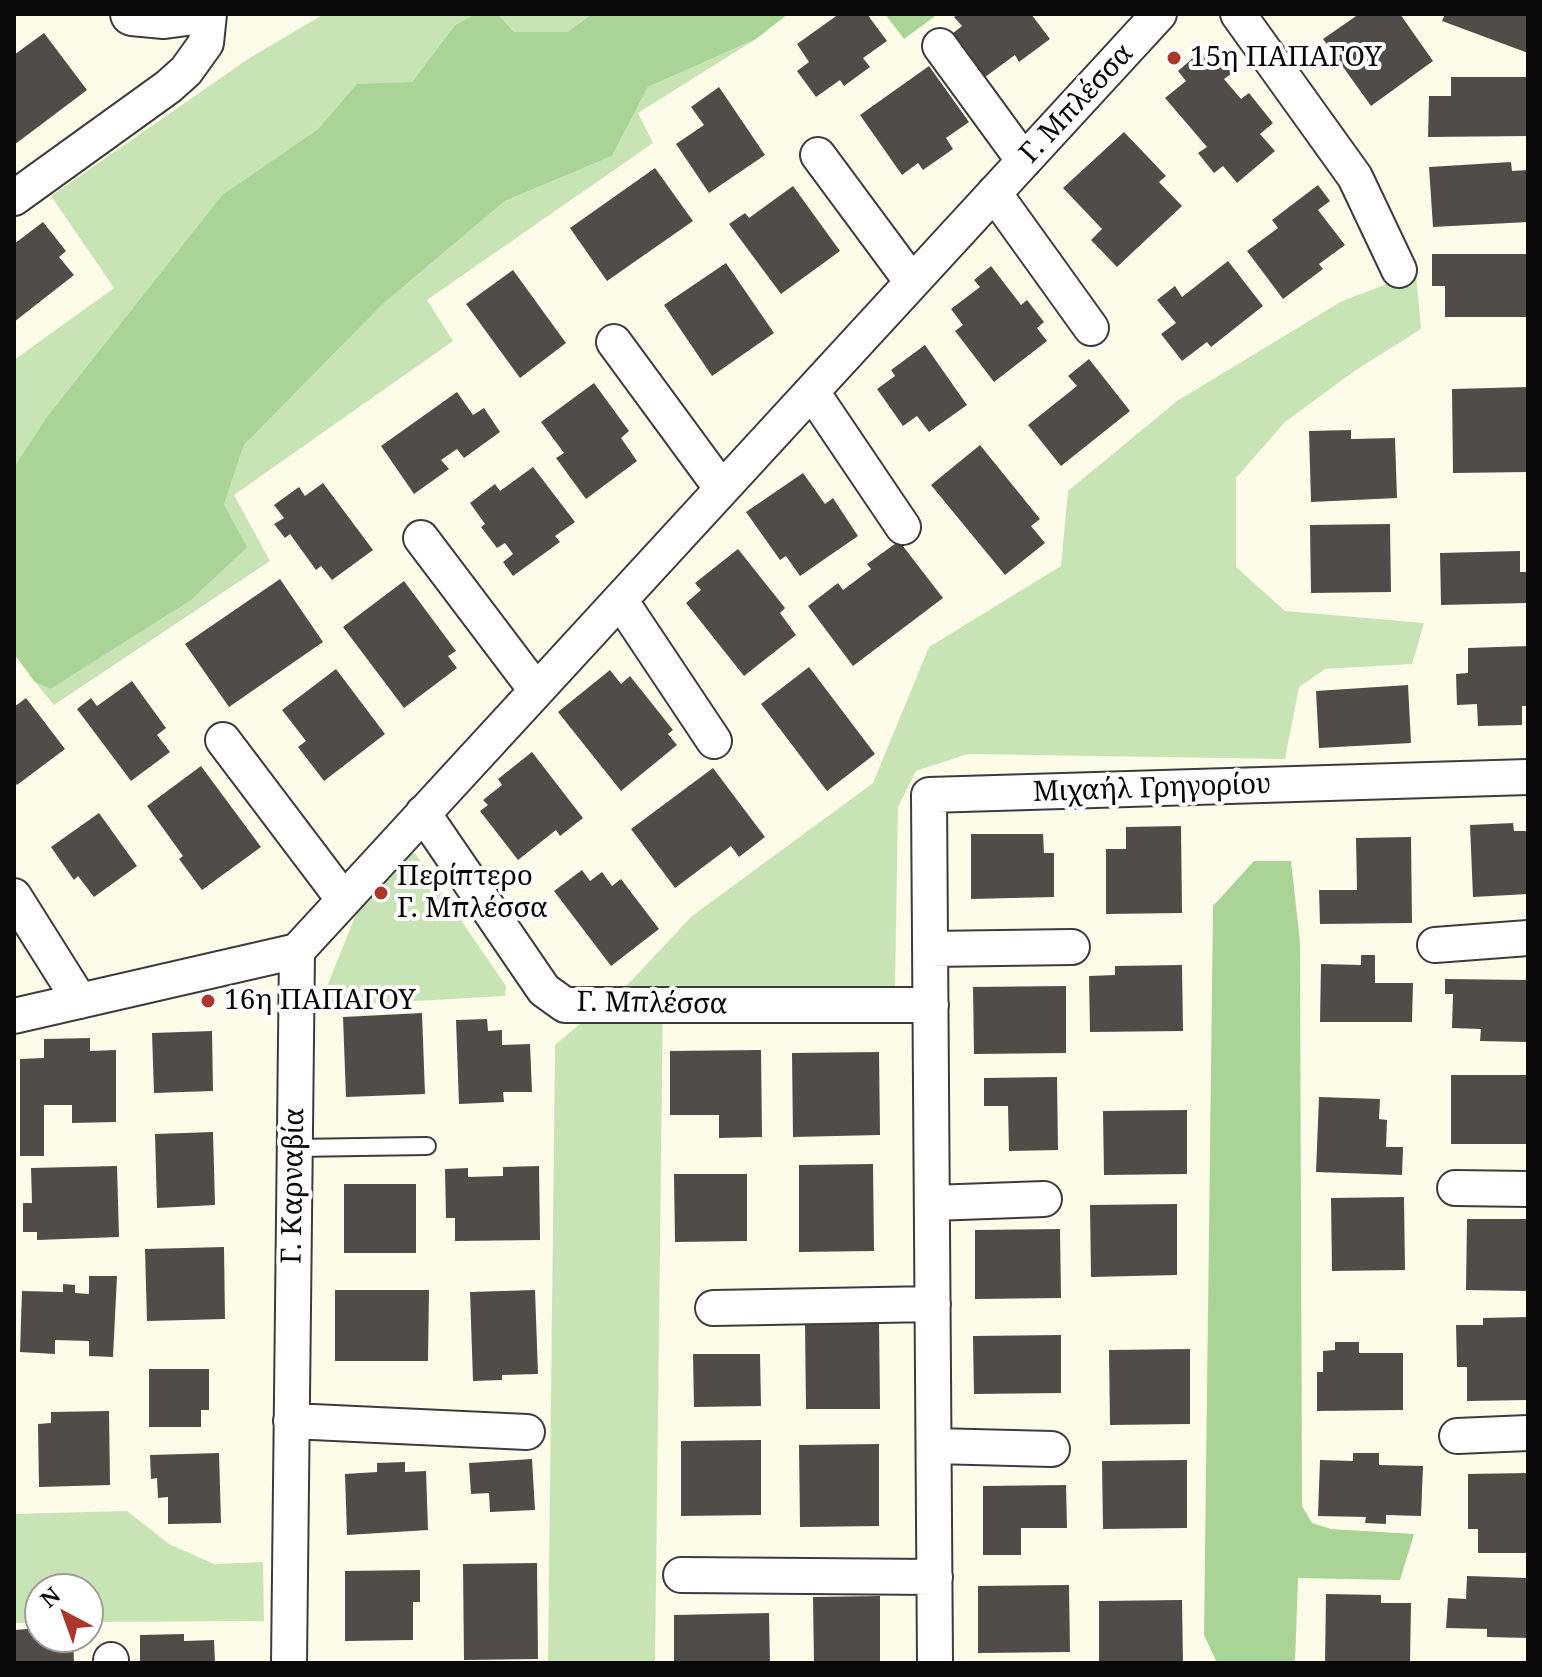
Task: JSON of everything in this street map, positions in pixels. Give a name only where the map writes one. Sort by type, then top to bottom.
[{"type":"street","points":[[132,14],[164,17],[186,14]]},
{"type":"street","points":[[14,198],[186,71],[206,43],[209,14]]},
{"type":"street","name":"Γ. Μπλέσσα","points":[[297,951],[1159,14]]},
{"type":"street","points":[[1238,14],[1355,177],[1399,270]]},
{"type":"street","points":[[940,46],[1024,161]]},
{"type":"street","points":[[818,155],[912,282]]},
{"type":"street","points":[[994,193],[1091,328]]},
{"type":"street","points":[[614,342],[722,489]]},
{"type":"street","points":[[812,392],[903,527]]},
{"type":"street","points":[[421,538],[536,690]]},
{"type":"street","points":[[620,600],[714,741]]},
{"type":"street","points":[[223,740],[344,900]]},
{"type":"street","name":"Μιχαήλ Γρηγορίου","points":[[935,1663],[929,795],[1528,777]]},
{"type":"street","name":"Γ. Μπλέσσα","points":[[423,813],[544,990],[565,1005],[931,1005]]},
{"type":"street","points":[[14,896],[80,1001]]},
{"type":"street","points":[[1435,945],[1528,938]]},
{"type":"street","points":[[930,949],[1072,947]]},
{"type":"street","points":[[14,1016],[297,951]]},
{"type":"street","name":"Γ. Καρναβία","points":[[289,1663],[297,951]]},
{"type":"street","points":[[1455,1188],[1528,1189]]},
{"type":"street","points":[[932,1203],[1044,1199]]},
{"type":"street","points":[[713,1308],[933,1304]]},
{"type":"street","points":[[291,1421],[527,1432]]},
{"type":"street","points":[[1457,1436],[1528,1433]]},
{"type":"street","points":[[934,1446],[1052,1449]]},
{"type":"street","points":[[681,1575],[935,1577]]},
{"type":"lane","points":[[294,1148],[427,1146]]},
{"type":"green space","points":[[324,14],[475,14],[455,25],[412,82],[357,85],[318,129],[222,195],[46,418],[14,467],[14,360],[114,288],[51,196],[248,59]]},
{"type":"green space","points":[[475,14],[498,14],[514,32],[567,32],[592,14],[788,14],[756,39],[648,87],[612,156],[505,201],[384,303],[244,445],[224,505],[247,547],[191,600],[50,689],[35,682],[14,654],[14,467],[46,418],[222,195],[318,129],[357,84],[412,82],[455,25]]},
{"type":"green space","points":[[498,14],[592,14],[567,32],[514,32]]},
{"type":"green space","points":[[885,14],[938,14],[904,39]]},
{"type":"green space","points":[[756,39],[638,113],[653,143],[427,300],[453,341],[234,495],[270,561],[54,705],[35,682],[50,689],[224,505],[244,445],[384,303],[505,201],[612,156],[648,87]]},
{"type":"green space","points":[[1416,273],[1421,329],[1356,370],[1285,422],[1236,478],[1236,567],[1285,611],[1424,623],[1412,664],[1325,669],[1299,687],[1285,759],[968,754],[916,771],[898,807],[895,988],[663,994],[655,1663],[548,1663],[555,1045],[632,980],[692,916],[873,783],[929,647],[1061,566],[1068,491],[1177,401],[1342,301]]},
{"type":"green space","points":[[415,853],[506,986],[505,996],[326,1006],[324,994],[369,882],[406,855]]},
{"type":"green space","points":[[1254,861],[1291,861],[1300,942],[1302,1506],[1312,1523],[1331,1529],[1414,1534],[1400,1580],[1298,1578],[1295,1663],[1217,1663],[1204,1635],[1213,906]]},
{"type":"green space","points":[[127,1511],[169,1544],[214,1564],[263,1562],[264,1621],[104,1622],[104,1573],[24,1573],[24,1623],[14,1623],[14,1514]]},
{"type":"building","points":[[839,14],[867,14],[887,41],[863,58],[870,67],[844,86],[840,80],[816,97],[797,71],[809,62],[797,44]]},
{"type":"building","points":[[958,14],[1031,14],[1050,39],[1019,62],[1015,55],[981,80],[948,37],[962,26],[954,17]]},
{"type":"building","points":[[1359,14],[1400,14],[1433,61],[1371,106],[1323,39]]},
{"type":"building","points":[[1445,14],[1528,14],[1528,53],[1442,21]]},
{"type":"building","points":[[44,33],[87,90],[14,145],[14,55]]},
{"type":"building","points":[[1201,51],[1211,64],[1219,57],[1232,73],[1224,79],[1241,99],[1249,93],[1273,123],[1260,134],[1275,151],[1237,183],[1223,166],[1214,173],[1198,153],[1207,147],[1165,98],[1186,81],[1178,71]]},
{"type":"building","points":[[929,66],[969,122],[946,138],[953,149],[923,170],[918,163],[902,175],[860,115]]},
{"type":"building","points":[[1451,77],[1528,77],[1528,136],[1428,137],[1429,96],[1451,96]]},
{"type":"building","points":[[719,87],[765,155],[709,193],[676,144],[704,125],[691,107]]},
{"type":"building","points":[[1124,132],[1166,176],[1159,182],[1182,206],[1117,267],[1091,240],[1102,229],[1063,188]]},
{"type":"building","points":[[1511,162],[1512,171],[1528,170],[1528,222],[1433,227],[1429,167]]},
{"type":"building","points":[[655,168],[693,221],[607,281],[570,228]]},
{"type":"building","points":[[1318,185],[1330,201],[1318,210],[1345,245],[1319,264],[1323,269],[1283,299],[1247,251],[1278,228],[1272,220]]},
{"type":"building","points":[[793,186],[840,251],[781,294],[729,224],[745,213],[749,218]]},
{"type":"building","points":[[43,222],[66,251],[59,257],[74,275],[14,322],[14,244]]},
{"type":"building","points":[[1432,254],[1528,254],[1528,317],[1445,317],[1445,286],[1432,286]]},
{"type":"building","points":[[1228,261],[1263,306],[1211,347],[1207,342],[1182,361],[1161,334],[1176,323],[1157,300],[1175,286],[1182,297]]},
{"type":"building","points":[[726,263],[774,333],[712,376],[664,305]]},
{"type":"building","points":[[991,266],[1021,305],[1027,300],[1044,322],[1037,328],[1047,341],[994,382],[955,331],[963,325],[951,309],[980,287],[974,280]]},
{"type":"building","points":[[513,270],[566,343],[520,378],[466,304]]},
{"type":"building","points":[[925,345],[967,405],[929,432],[917,416],[903,426],[877,389],[895,376],[891,370]]},
{"type":"building","points":[[1089,359],[1130,411],[1061,466],[1028,425],[1077,386],[1068,376]]},
{"type":"building","points":[[594,383],[629,431],[621,438],[637,461],[586,499],[556,458],[564,453],[541,422]]},
{"type":"building","points":[[1528,387],[1528,472],[1453,473],[1452,389]]},
{"type":"building","points":[[457,392],[473,415],[484,408],[500,432],[464,458],[457,449],[441,460],[449,469],[414,494],[381,446]]},
{"type":"building","points":[[1351,430],[1351,439],[1395,438],[1397,498],[1311,502],[1309,431]]},
{"type":"building","points":[[980,445],[1040,519],[1031,526],[1045,543],[1005,575],[931,485]]},
{"type":"building","points":[[533,467],[575,522],[555,536],[560,542],[513,576],[503,562],[513,554],[505,543],[497,548],[481,527],[485,524],[470,503],[495,484],[500,491]]},
{"type":"building","points":[[803,473],[825,504],[833,498],[858,536],[800,576],[786,556],[780,560],[746,512]]},
{"type":"building","points":[[323,483],[373,550],[332,580],[321,566],[316,570],[290,534],[285,538],[274,524],[284,518],[274,505],[299,487],[305,496]]},
{"type":"building","points":[[1390,524],[1391,592],[1311,593],[1310,525]]},
{"type":"building","points":[[899,541],[943,598],[853,666],[808,606],[838,583],[843,590],[871,569],[867,564]]},
{"type":"building","points":[[738,549],[785,608],[780,613],[796,635],[744,676],[686,603],[701,590],[695,583]]},
{"type":"building","points":[[1520,551],[1520,572],[1528,572],[1528,603],[1441,605],[1440,553]]},
{"type":"building","points":[[280,579],[323,642],[229,707],[185,644]]},
{"type":"building","points":[[404,581],[456,651],[448,656],[457,668],[404,708],[343,627]]},
{"type":"building","points":[[1528,646],[1528,706],[1522,706],[1522,725],[1478,726],[1477,704],[1457,705],[1456,674],[1468,673],[1468,648]]},
{"type":"building","points":[[809,667],[875,754],[827,791],[761,704]]},
{"type":"building","points":[[336,669],[385,734],[324,781],[298,747],[306,741],[282,710]]},
{"type":"building","points":[[610,670],[621,684],[630,676],[673,730],[668,734],[677,745],[621,791],[558,712]]},
{"type":"building","points":[[132,681],[166,728],[157,735],[170,752],[131,781],[77,709],[91,698],[97,706]]},
{"type":"building","points":[[1408,685],[1411,743],[1319,748],[1316,691]]},
{"type":"building","points":[[26,698],[65,749],[17,785],[14,781],[14,707]]},
{"type":"building","points":[[532,752],[583,818],[560,836],[556,830],[518,860],[480,811],[488,805],[483,800],[502,785],[498,779]]},
{"type":"building","points":[[201,766],[261,847],[202,890],[179,859],[183,856],[147,806]]},
{"type":"building","points":[[713,768],[765,837],[739,857],[731,846],[675,888],[631,829]]},
{"type":"building","points":[[99,813],[137,866],[94,897],[78,876],[74,880],[51,847]]},
{"type":"building","points":[[1513,823],[1514,831],[1528,831],[1528,894],[1473,897],[1470,825]]},
{"type":"building","points":[[1181,826],[1182,913],[1106,914],[1106,849],[1126,849],[1126,827]]},
{"type":"building","points":[[971,834],[1043,834],[1044,853],[1054,853],[1054,897],[971,899]]},
{"type":"building","points":[[1411,837],[1412,923],[1320,924],[1319,890],[1357,890],[1356,838]]},
{"type":"building","points":[[582,870],[590,881],[602,872],[612,886],[621,879],[659,929],[611,966],[554,891]]},
{"type":"building","points":[[1361,955],[1375,955],[1375,983],[1413,983],[1412,1022],[1320,1022],[1321,964],[1361,965]]},
{"type":"building","points":[[1182,965],[1183,1031],[1090,1032],[1089,976],[1115,975],[1115,966]]},
{"type":"building","points":[[1445,979],[1528,980],[1528,1042],[1480,1041],[1481,1029],[1452,1028],[1453,994],[1445,994]]},
{"type":"building","points":[[1066,986],[1066,1053],[974,1054],[973,987]]},
{"type":"building","points":[[422,1013],[425,1094],[346,1097],[343,1017]]},
{"type":"building","points":[[487,1019],[488,1031],[502,1030],[502,1045],[530,1044],[532,1092],[503,1092],[504,1102],[459,1104],[456,1020]]},
{"type":"building","points":[[212,1031],[213,1091],[154,1093],[152,1033]]},
{"type":"building","points":[[90,1038],[90,1051],[116,1050],[116,1122],[72,1123],[72,1105],[44,1105],[44,1156],[20,1156],[20,1059],[44,1058],[44,1039]]},
{"type":"building","points":[[761,1050],[762,1137],[719,1138],[719,1115],[670,1115],[670,1051]]},
{"type":"building","points":[[879,1052],[880,1135],[793,1137],[792,1053]]},
{"type":"building","points":[[1451,1075],[1528,1075],[1528,1144],[1451,1144]]},
{"type":"building","points":[[1057,1077],[1058,1150],[1009,1151],[1008,1106],[984,1106],[984,1078]]},
{"type":"building","points":[[1319,1097],[1380,1099],[1379,1119],[1387,1120],[1386,1147],[1403,1147],[1402,1175],[1316,1172]]},
{"type":"building","points":[[1187,1110],[1187,1174],[1104,1175],[1103,1111]]},
{"type":"building","points":[[213,1132],[215,1205],[157,1208],[155,1134]]},
{"type":"building","points":[[873,1164],[874,1251],[799,1252],[799,1165]]},
{"type":"building","points":[[117,1166],[119,1237],[37,1240],[37,1232],[23,1232],[23,1203],[32,1203],[31,1168]]},
{"type":"building","points":[[539,1166],[540,1240],[455,1241],[455,1218],[446,1218],[445,1169],[468,1168],[468,1177],[503,1176],[503,1167]]},
{"type":"building","points":[[674,1174],[747,1174],[747,1241],[675,1242]]},
{"type":"building","points":[[344,1184],[416,1184],[416,1253],[344,1253]]},
{"type":"building","points":[[1404,1197],[1405,1270],[1332,1271],[1331,1198]]},
{"type":"building","points":[[1177,1204],[1177,1275],[1091,1277],[1090,1205]]},
{"type":"building","points":[[1467,1219],[1528,1219],[1528,1291],[1466,1290]]},
{"type":"building","points":[[1060,1229],[1061,1298],[975,1299],[975,1230]]},
{"type":"building","points":[[224,1247],[225,1319],[147,1321],[145,1249]]},
{"type":"building","points":[[89,1276],[117,1276],[113,1357],[89,1356],[89,1341],[55,1340],[55,1354],[20,1352],[22,1291],[63,1292],[63,1284],[75,1285],[75,1293],[89,1294]]},
{"type":"building","points":[[335,1290],[429,1290],[428,1361],[335,1361]]},
{"type":"building","points":[[535,1290],[538,1374],[502,1375],[502,1380],[473,1381],[470,1292]]},
{"type":"building","points":[[1528,1317],[1528,1400],[1467,1401],[1467,1367],[1457,1367],[1456,1325],[1483,1325],[1483,1318]]},
{"type":"building","points":[[879,1323],[880,1409],[806,1409],[805,1324]]},
{"type":"building","points":[[1061,1335],[1061,1393],[974,1394],[973,1336]]},
{"type":"building","points":[[1335,1342],[1359,1342],[1359,1353],[1403,1353],[1403,1410],[1317,1411],[1317,1372],[1323,1372],[1323,1351],[1335,1350]]},
{"type":"building","points":[[1190,1349],[1190,1424],[1110,1425],[1109,1350]]},
{"type":"building","points":[[693,1354],[760,1354],[761,1406],[694,1407]]},
{"type":"building","points":[[149,1369],[209,1369],[209,1410],[201,1410],[201,1427],[149,1427]]},
{"type":"building","points":[[109,1411],[110,1485],[39,1487],[38,1424],[51,1423],[51,1412]]},
{"type":"building","points":[[761,1440],[761,1515],[681,1516],[681,1441]]},
{"type":"building","points":[[879,1444],[879,1526],[800,1527],[799,1445]]},
{"type":"building","points":[[219,1453],[221,1523],[168,1524],[168,1497],[158,1498],[157,1478],[151,1479],[150,1455]]},
{"type":"building","points":[[1353,1453],[1379,1453],[1379,1465],[1423,1466],[1421,1516],[1386,1515],[1386,1524],[1365,1523],[1366,1517],[1318,1516],[1320,1460],[1353,1461]]},
{"type":"building","points":[[532,1459],[535,1510],[490,1512],[489,1493],[471,1494],[469,1463]]},
{"type":"building","points":[[1187,1460],[1187,1528],[1103,1529],[1102,1461]]},
{"type":"building","points":[[405,1462],[405,1472],[426,1471],[428,1530],[347,1535],[345,1474],[377,1472],[377,1463]]},
{"type":"building","points":[[1528,1473],[1528,1553],[1478,1553],[1478,1529],[1468,1529],[1468,1474]]},
{"type":"building","points":[[1066,1485],[1067,1528],[1021,1528],[1021,1555],[983,1555],[983,1486]]},
{"type":"building","points":[[537,1563],[538,1659],[464,1660],[463,1564]]},
{"type":"building","points":[[420,1570],[420,1602],[413,1602],[413,1640],[345,1641],[345,1571]]},
{"type":"building","points":[[1467,1576],[1528,1578],[1528,1638],[1487,1637],[1487,1629],[1446,1628],[1448,1598],[1466,1599]]},
{"type":"building","points":[[1069,1585],[1070,1652],[978,1653],[978,1586]]},
{"type":"building","points":[[1326,1594],[1381,1595],[1381,1603],[1411,1603],[1410,1663],[1325,1663]]},
{"type":"building","points":[[880,1596],[880,1663],[814,1663],[813,1597]]},
{"type":"building","points":[[1182,1600],[1183,1663],[1099,1663],[1099,1601]]},
{"type":"building","points":[[769,1613],[770,1663],[674,1663],[674,1615]]},
{"type":"building","points":[[24,1629],[24,1653],[74,1653],[74,1663],[14,1663],[14,1630]]},
{"type":"building","points":[[184,1634],[184,1641],[214,1640],[215,1663],[140,1663],[140,1635]]},
{"type":"place","name":"15η ΠΑΠΑΓΟΥ","points":[[1174,58]]},
{"type":"place","name":"Περίπτερο Γ. Μπλέσσα","points":[[381,893]]},
{"type":"place","name":"16η ΠΑΠΑΓΟΥ","points":[[208,1001]]}]
